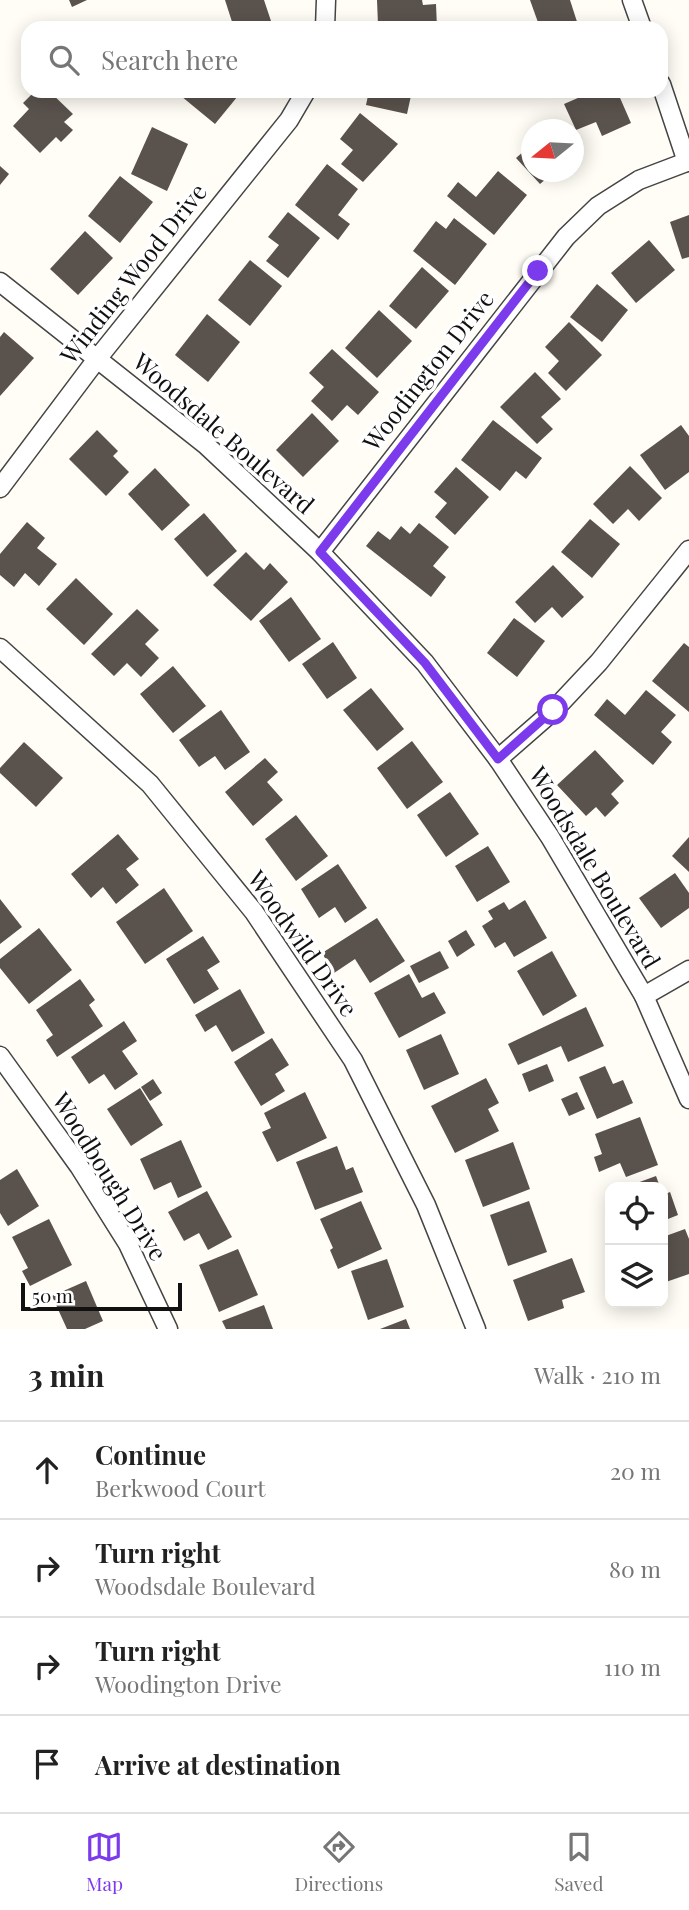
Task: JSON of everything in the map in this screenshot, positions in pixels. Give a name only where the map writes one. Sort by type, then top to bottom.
[{"type":"street","points":[[324,21],[326,0]]},
{"type":"street","points":[[632,0],[640,21]]},
{"type":"street","name":"Winding Wood Drive","points":[[0,488],[97,359],[289,120],[302,98]]},
{"type":"street","points":[[666,98],[688,162]]},
{"type":"street","name":"Woodington Drive","points":[[320,552],[565,237],[598,206],[639,180],[688,162]]},
{"type":"street","name":"Woodsdale Boulevard","points":[[0,282],[206,445],[320,552],[425,663],[498,759],[550,837],[644,996],[689,1099]]},
{"type":"street","points":[[498,759],[553,710],[599,662],[689,550]]},
{"type":"street","name":"Woodwild Drive","points":[[0,648],[150,784],[254,912],[353,1060],[426,1205],[476,1329]]},
{"type":"street","points":[[644,996],[689,970]]},
{"type":"street","name":"Woodbough Drive","points":[[0,1056],[79,1166],[128,1244],[168,1329]]},
{"type":"building","points":[[69,0],[87,0],[72,7]]},
{"type":"building","points":[[225,0],[264,0],[271,21],[232,21]]},
{"type":"building","points":[[377,0],[422,0],[423,5],[436,4],[437,21],[378,21]]},
{"type":"building","points":[[530,0],[570,0],[577,21],[538,21]]},
{"type":"building","points":[[28,98],[56,98],[73,114],[64,122],[73,130],[61,142],[56,137],[40,153],[13,126],[29,109],[23,103]]},
{"type":"building","points":[[183,98],[236,98],[215,124]]},
{"type":"building","points":[[368,98],[410,98],[407,114],[366,105]]},
{"type":"building","points":[[578,98],[620,98],[631,123],[602,136],[596,122],[584,127],[584,119],[571,119],[564,104]]},
{"type":"building","points":[[360,113],[398,144],[363,182],[341,164],[353,150],[340,139]]},
{"type":"building","points":[[152,127],[188,144],[167,191],[131,174]]},
{"type":"building","points":[[327,164],[358,189],[338,215],[350,224],[338,240],[295,205]]},
{"type":"building","points":[[0,166],[9,174],[0,185]]},
{"type":"building","points":[[498,171],[527,195],[494,235],[447,196],[458,182],[476,197]]},
{"type":"building","points":[[120,176],[153,202],[120,243],[88,216]]},
{"type":"building","points":[[288,212],[320,238],[288,278],[266,261],[279,245],[268,237]]},
{"type":"building","points":[[689,215],[689,257],[682,259],[670,222]]},
{"type":"building","points":[[454,218],[487,244],[455,285],[413,251],[436,221],[446,229]]},
{"type":"building","points":[[85,231],[113,258],[78,295],[50,269]]},
{"type":"building","points":[[649,240],[675,270],[636,303],[611,273]]},
{"type":"building","points":[[250,260],[282,286],[250,326],[218,300]]},
{"type":"building","points":[[422,267],[449,291],[416,329],[389,306]]},
{"type":"building","points":[[597,284],[628,310],[602,342],[570,317]]},
{"type":"building","points":[[379,310],[412,341],[377,378],[345,348]]},
{"type":"building","points":[[207,314],[240,342],[208,382],[175,355]]},
{"type":"building","points":[[569,322],[602,355],[566,391],[548,373],[559,361],[545,347]]},
{"type":"building","points":[[4,332],[34,358],[0,396],[0,337]]},
{"type":"building","points":[[332,349],[379,392],[358,415],[347,405],[332,421],[311,401],[324,387],[309,373]]},
{"type":"building","points":[[535,372],[561,399],[541,417],[553,429],[537,444],[500,407]]},
{"type":"building","points":[[312,413],[339,441],[303,477],[276,450]]},
{"type":"building","points":[[493,420],[542,458],[526,479],[516,471],[500,491],[461,460]]},
{"type":"building","points":[[681,425],[689,436],[689,472],[665,490],[640,455]]},
{"type":"building","points":[[97,430],[118,451],[113,456],[129,472],[106,496],[69,459]]},
{"type":"building","points":[[630,466],[662,498],[639,521],[628,509],[613,524],[593,504]]},
{"type":"building","points":[[456,467],[489,497],[455,535],[435,517],[447,503],[434,492]]},
{"type":"building","points":[[155,468],[190,505],[162,531],[128,494]]},
{"type":"building","points":[[204,513],[237,551],[207,577],[174,539]]},
{"type":"building","points":[[590,519],[620,544],[592,578],[561,552]]},
{"type":"building","points":[[27,522],[45,538],[37,548],[57,564],[39,586],[25,573],[14,587],[0,575],[0,554]]},
{"type":"building","points":[[419,523],[449,547],[433,566],[446,577],[431,597],[366,546],[378,531],[390,540],[401,526],[410,534]]},
{"type":"building","points":[[246,552],[264,570],[270,563],[288,582],[251,621],[213,585]]},
{"type":"building","points":[[553,565],[584,597],[562,618],[552,607],[535,623],[515,602]]},
{"type":"building","points":[[76,578],[113,614],[84,645],[46,609]]},
{"type":"building","points":[[291,597],[321,639],[289,662],[259,621]]},
{"type":"building","points":[[137,609],[159,630],[145,644],[159,658],[141,677],[127,663],[114,676],[91,654]]},
{"type":"building","points":[[514,618],[545,641],[517,677],[487,653]]},
{"type":"building","points":[[333,642],[357,678],[327,699],[302,664]]},
{"type":"building","points":[[684,643],[689,647],[689,712],[652,681]]},
{"type":"building","points":[[173,666],[206,706],[173,733],[140,694]]},
{"type":"building","points":[[371,688],[404,729],[377,751],[343,710]]},
{"type":"building","points":[[646,690],[676,715],[661,732],[672,742],[653,765],[594,715],[607,699],[625,715]]},
{"type":"building","points":[[221,710],[250,752],[225,770],[215,756],[199,767],[179,740]]},
{"type":"building","points":[[412,741],[443,782],[407,809],[377,768]]},
{"type":"building","points":[[24,742],[63,778],[36,807],[0,773],[0,768]]},
{"type":"building","points":[[595,750],[624,781],[611,794],[619,803],[605,817],[596,807],[586,816],[557,785]]},
{"type":"building","points":[[265,758],[278,772],[267,782],[283,800],[253,826],[225,792]]},
{"type":"building","points":[[450,792],[479,834],[446,857],[417,815]]},
{"type":"building","points":[[296,815],[328,856],[296,881],[265,839]]},
{"type":"building","points":[[118,834],[139,859],[126,869],[139,885],[116,904],[103,887],[91,898],[71,874]]},
{"type":"building","points":[[689,837],[689,872],[672,856]]},
{"type":"building","points":[[488,846],[510,882],[477,902],[455,866]]},
{"type":"building","points":[[338,864],[367,908],[345,923],[335,907],[319,918],[301,889]]},
{"type":"building","points":[[675,873],[689,893],[689,908],[661,928],[639,898]]},
{"type":"building","points":[[164,888],[193,931],[145,964],[116,922]]},
{"type":"building","points":[[0,899],[22,927],[0,944]]},
{"type":"building","points":[[525,900],[547,938],[514,957],[505,942],[495,948],[482,926],[493,919],[488,911],[504,902],[509,910]]},
{"type":"building","points":[[377,918],[405,961],[370,983],[355,959],[334,973],[322,953]]},
{"type":"building","points":[[39,928],[72,970],[29,1004],[0,968],[0,959]]},
{"type":"building","points":[[466,930],[475,945],[457,957],[448,941]]},
{"type":"building","points":[[203,936],[220,962],[207,970],[219,989],[194,1004],[166,959]]},
{"type":"building","points":[[440,951],[449,968],[419,983],[410,966]]},
{"type":"building","points":[[552,951],[577,996],[543,1016],[517,971]]},
{"type":"building","points":[[409,974],[422,998],[434,992],[446,1013],[399,1038],[374,993]]},
{"type":"building","points":[[80,979],[95,1000],[89,1005],[103,1026],[57,1057],[46,1040],[53,1035],[36,1010]]},
{"type":"building","points":[[240,989],[265,1033],[232,1052],[216,1025],[205,1032],[195,1015]]},
{"type":"building","points":[[586,1007],[604,1046],[568,1062],[561,1046],[518,1065],[508,1044]]},
{"type":"building","points":[[124,1021],[137,1041],[122,1051],[138,1074],[115,1090],[104,1074],[89,1084],[71,1057]]},
{"type":"building","points":[[441,1034],[459,1074],[424,1090],[406,1050]]},
{"type":"building","points":[[272,1038],[289,1065],[275,1074],[285,1091],[261,1106],[234,1062]]},
{"type":"building","points":[[547,1064],[554,1081],[529,1092],[522,1074]]},
{"type":"building","points":[[605,1066],[613,1084],[623,1080],[633,1103],[597,1119],[579,1077]]},
{"type":"building","points":[[486,1078],[499,1103],[488,1109],[499,1131],[455,1153],[431,1106]]},
{"type":"building","points":[[153,1079],[162,1093],[150,1101],[141,1087]]},
{"type":"building","points":[[140,1088],[163,1125],[131,1146],[107,1109]]},
{"type":"building","points":[[305,1092],[327,1138],[277,1162],[262,1132],[271,1128],[264,1113]]},
{"type":"building","points":[[577,1092],[585,1109],[569,1116],[561,1099]]},
{"type":"building","points":[[640,1117],[658,1165],[626,1177],[620,1163],[599,1172],[594,1157],[602,1154],[595,1134]]},
{"type":"building","points":[[181,1140],[202,1187],[178,1198],[171,1182],[154,1190],[140,1159]]},
{"type":"building","points":[[513,1142],[530,1189],[483,1207],[465,1160]]},
{"type":"building","points":[[337,1146],[346,1170],[353,1167],[363,1192],[315,1210],[296,1162]]},
{"type":"building","points":[[17,1169],[39,1206],[8,1226],[0,1213],[0,1180]]},
{"type":"building","points":[[656,1176],[658,1182],[640,1182]]},
{"type":"building","points":[[207,1191],[232,1237],[208,1250],[199,1233],[184,1241],[168,1212]]},
{"type":"building","points":[[670,1192],[678,1215],[668,1219]]},
{"type":"building","points":[[361,1201],[382,1249],[338,1269],[330,1250],[333,1248],[320,1219]]},
{"type":"building","points":[[529,1201],[547,1252],[508,1266],[490,1215]]},
{"type":"building","points":[[49,1219],[72,1265],[30,1286],[22,1271],[28,1268],[12,1237]]},
{"type":"building","points":[[685,1229],[689,1239],[689,1274],[668,1281],[668,1245],[668,1235]]},
{"type":"building","points":[[238,1249],[258,1295],[219,1312],[199,1265]]},
{"type":"building","points":[[572,1258],[585,1292],[562,1300],[564,1308],[528,1321],[513,1280]]},
{"type":"building","points":[[387,1259],[404,1307],[368,1320],[351,1271]]},
{"type":"building","points":[[86,1281],[103,1321],[85,1329],[67,1329],[52,1296]]},
{"type":"building","points":[[264,1305],[273,1329],[226,1329],[222,1321]]},
{"type":"building","points":[[406,1319],[410,1329],[380,1329]]},
{"type":"route","points":[[538,271],[320,552],[425,663],[498,759],[553,710]]}]
